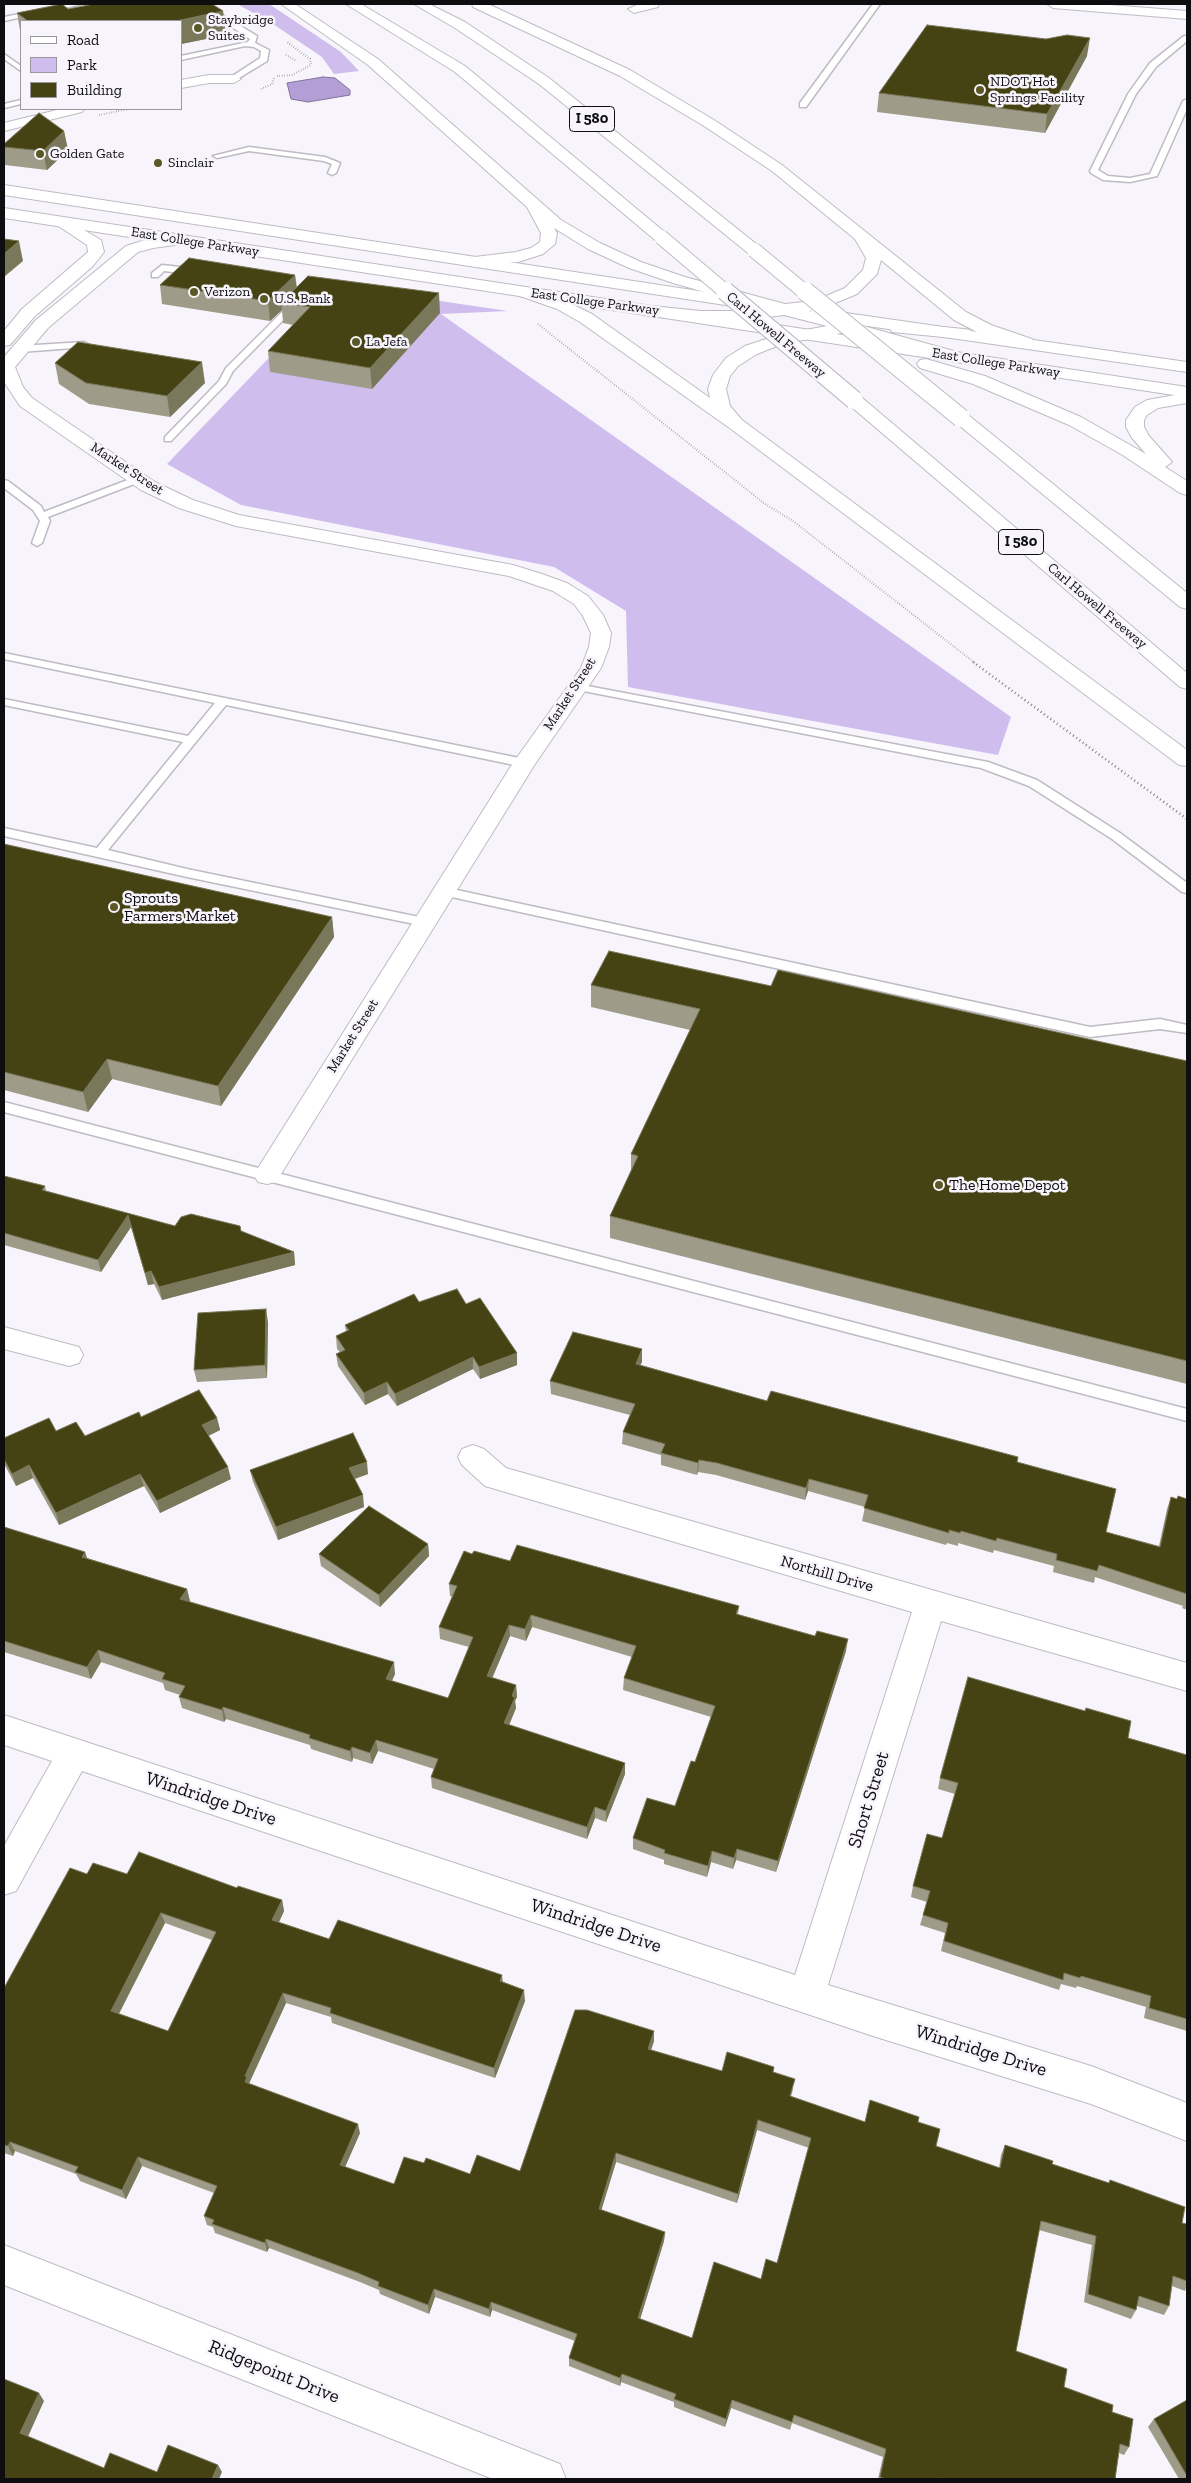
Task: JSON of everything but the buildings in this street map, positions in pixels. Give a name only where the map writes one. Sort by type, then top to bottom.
[{"type":"main road","points":[[287,4],[331,32],[385,72],[530,202],[556,223],[594,246],[635,265],[678,280],[785,309],[847,334],[1045,407],[1102,435],[1187,487]]},
{"type":"main road","name":"Carl Howell Freeway","points":[[352,4],[460,69],[1187,683]]},
{"type":"main road","name":"I 580","points":[[420,4],[460,25],[544,81],[1187,603]]},
{"type":"main road","points":[[478,4],[617,69],[709,122],[777,168],[960,316],[985,329],[1026,343]]},
{"type":"main road","points":[[634,9],[653,4]]},
{"type":"main road","points":[[1053,4],[1187,15]]},
{"type":"main road","points":[[182,84],[209,79],[234,79]]},
{"type":"main road","points":[[4,127],[73,110]]},
{"type":"main road","name":"East College Parkway","points":[[4,190],[785,309],[1187,367]]},
{"type":"main road","points":[[472,262],[518,256],[537,251],[547,244],[549,233],[530,202]]},
{"type":"main road","name":"East College Parkway","points":[[4,213],[523,292],[813,333],[847,334],[955,357],[1187,392]]},
{"type":"main road","points":[[4,341],[28,313],[87,263],[96,252],[95,243],[62,222]]},
{"type":"main road","points":[[651,310],[701,316],[753,314],[817,305],[841,297],[860,285],[871,271],[873,264],[872,252],[863,239]]},
{"type":"main road","points":[[8,358],[42,324],[132,249],[151,243],[183,240]]},
{"type":"main road","points":[[663,290],[753,314],[813,333]]},
{"type":"main road","points":[[523,292],[563,306],[586,318],[738,424],[1187,760]]},
{"type":"main road","points":[[847,334],[898,328],[964,334]]},
{"type":"main road","points":[[738,424],[721,407],[717,389],[722,375],[732,362],[751,350],[778,340],[813,333]]},
{"type":"main road","name":"Market Street","points":[[8,358],[15,388],[26,402],[138,479],[186,504],[236,520],[513,571],[560,587],[581,600],[593,615],[601,633],[599,647],[591,668],[524,763],[267,1175]]},
{"type":"main road","points":[[4,394],[26,402]]},
{"type":"main road","points":[[1187,398],[1147,407],[1138,413],[1135,424],[1144,442],[1187,487]]},
{"type":"main road","points":[[4,1338],[69,1355]]},
{"type":"main road","name":"Northill Drive","points":[[473,1457],[496,1477],[1187,1677]]},
{"type":"main road","name":"Short Street","points":[[807,1995],[930,1604]]},
{"type":"main road","name":"Windridge Drive","points":[[4,1730],[873,2018],[1091,2085],[1187,2122]]},
{"type":"main road","points":[[4,1879],[74,1754]]},
{"type":"main road","name":"Ridgepoint Drive","points":[[4,2265],[545,2479]]},
{"type":"lane","points":[[4,20],[78,4]]},
{"type":"lane","points":[[200,4],[254,38],[251,44]]},
{"type":"lane","points":[[803,105],[876,4]]},
{"type":"lane","points":[[1187,38],[1168,51],[1153,65],[1132,94],[1094,171],[1106,178],[1130,180],[1153,176],[1187,101]]},
{"type":"lane","points":[[182,58],[251,44],[264,50],[265,57],[234,79]]},
{"type":"lane","points":[[4,56],[20,68]]},
{"type":"lane","points":[[4,106],[20,102]]},
{"type":"lane","points":[[217,156],[245,149],[272,151],[330,160],[336,163],[332,173]]},
{"type":"lane","points":[[155,275],[162,268],[204,273]]},
{"type":"lane","points":[[168,439],[223,382],[229,370],[305,294]]},
{"type":"lane","points":[[8,358],[84,345]]},
{"type":"lane","points":[[42,516],[138,479]]},
{"type":"lane","points":[[4,483],[37,508],[45,521],[37,543]]},
{"type":"lane","points":[[4,656],[524,763]]},
{"type":"lane","points":[[577,687],[984,764],[1033,783],[1116,836],[1187,889]]},
{"type":"lane","points":[[100,852],[223,701]]},
{"type":"lane","points":[[4,702],[191,740]]},
{"type":"lane","points":[[4,832],[424,922]]},
{"type":"lane","points":[[443,891],[1090,1032],[1160,1024],[1187,1029]]},
{"type":"lane","points":[[4,1108],[1187,1415]]},
{"type":"path","points":[[112,112],[123,110]]},
{"type":"path","points":[[538,324],[765,504],[793,521],[947,642],[1187,820]]},
{"type":"green space","points":[[237,4],[269,4],[341,52],[359,71],[334,74],[322,57],[270,22]]},
{"type":"green space","points":[[338,286],[508,311],[441,314],[1011,717],[998,755],[628,687],[626,611],[554,567],[241,505],[167,464]]},
{"type":"shaded area","points":[[323,77],[335,78],[350,90],[350,95],[308,102],[291,99],[287,83]]},
{"type":"place","name":"Staybridge Suites","points":[[198,28]]},
{"type":"place","name":"NDOT Hot Springs Facility","points":[[980,90]]},
{"type":"place","name":"Golden Gate","points":[[40,154]]},
{"type":"place","name":"Sinclair","points":[[158,163]]},
{"type":"place","name":"Verizon","points":[[194,292]]},
{"type":"place","name":"U.S. Bank","points":[[264,299]]},
{"type":"place","name":"La Jefa","points":[[356,342]]},
{"type":"place","name":"Sprouts Farmers Market","points":[[114,907]]},
{"type":"place","name":"The Home Depot","points":[[939,1185]]}]
